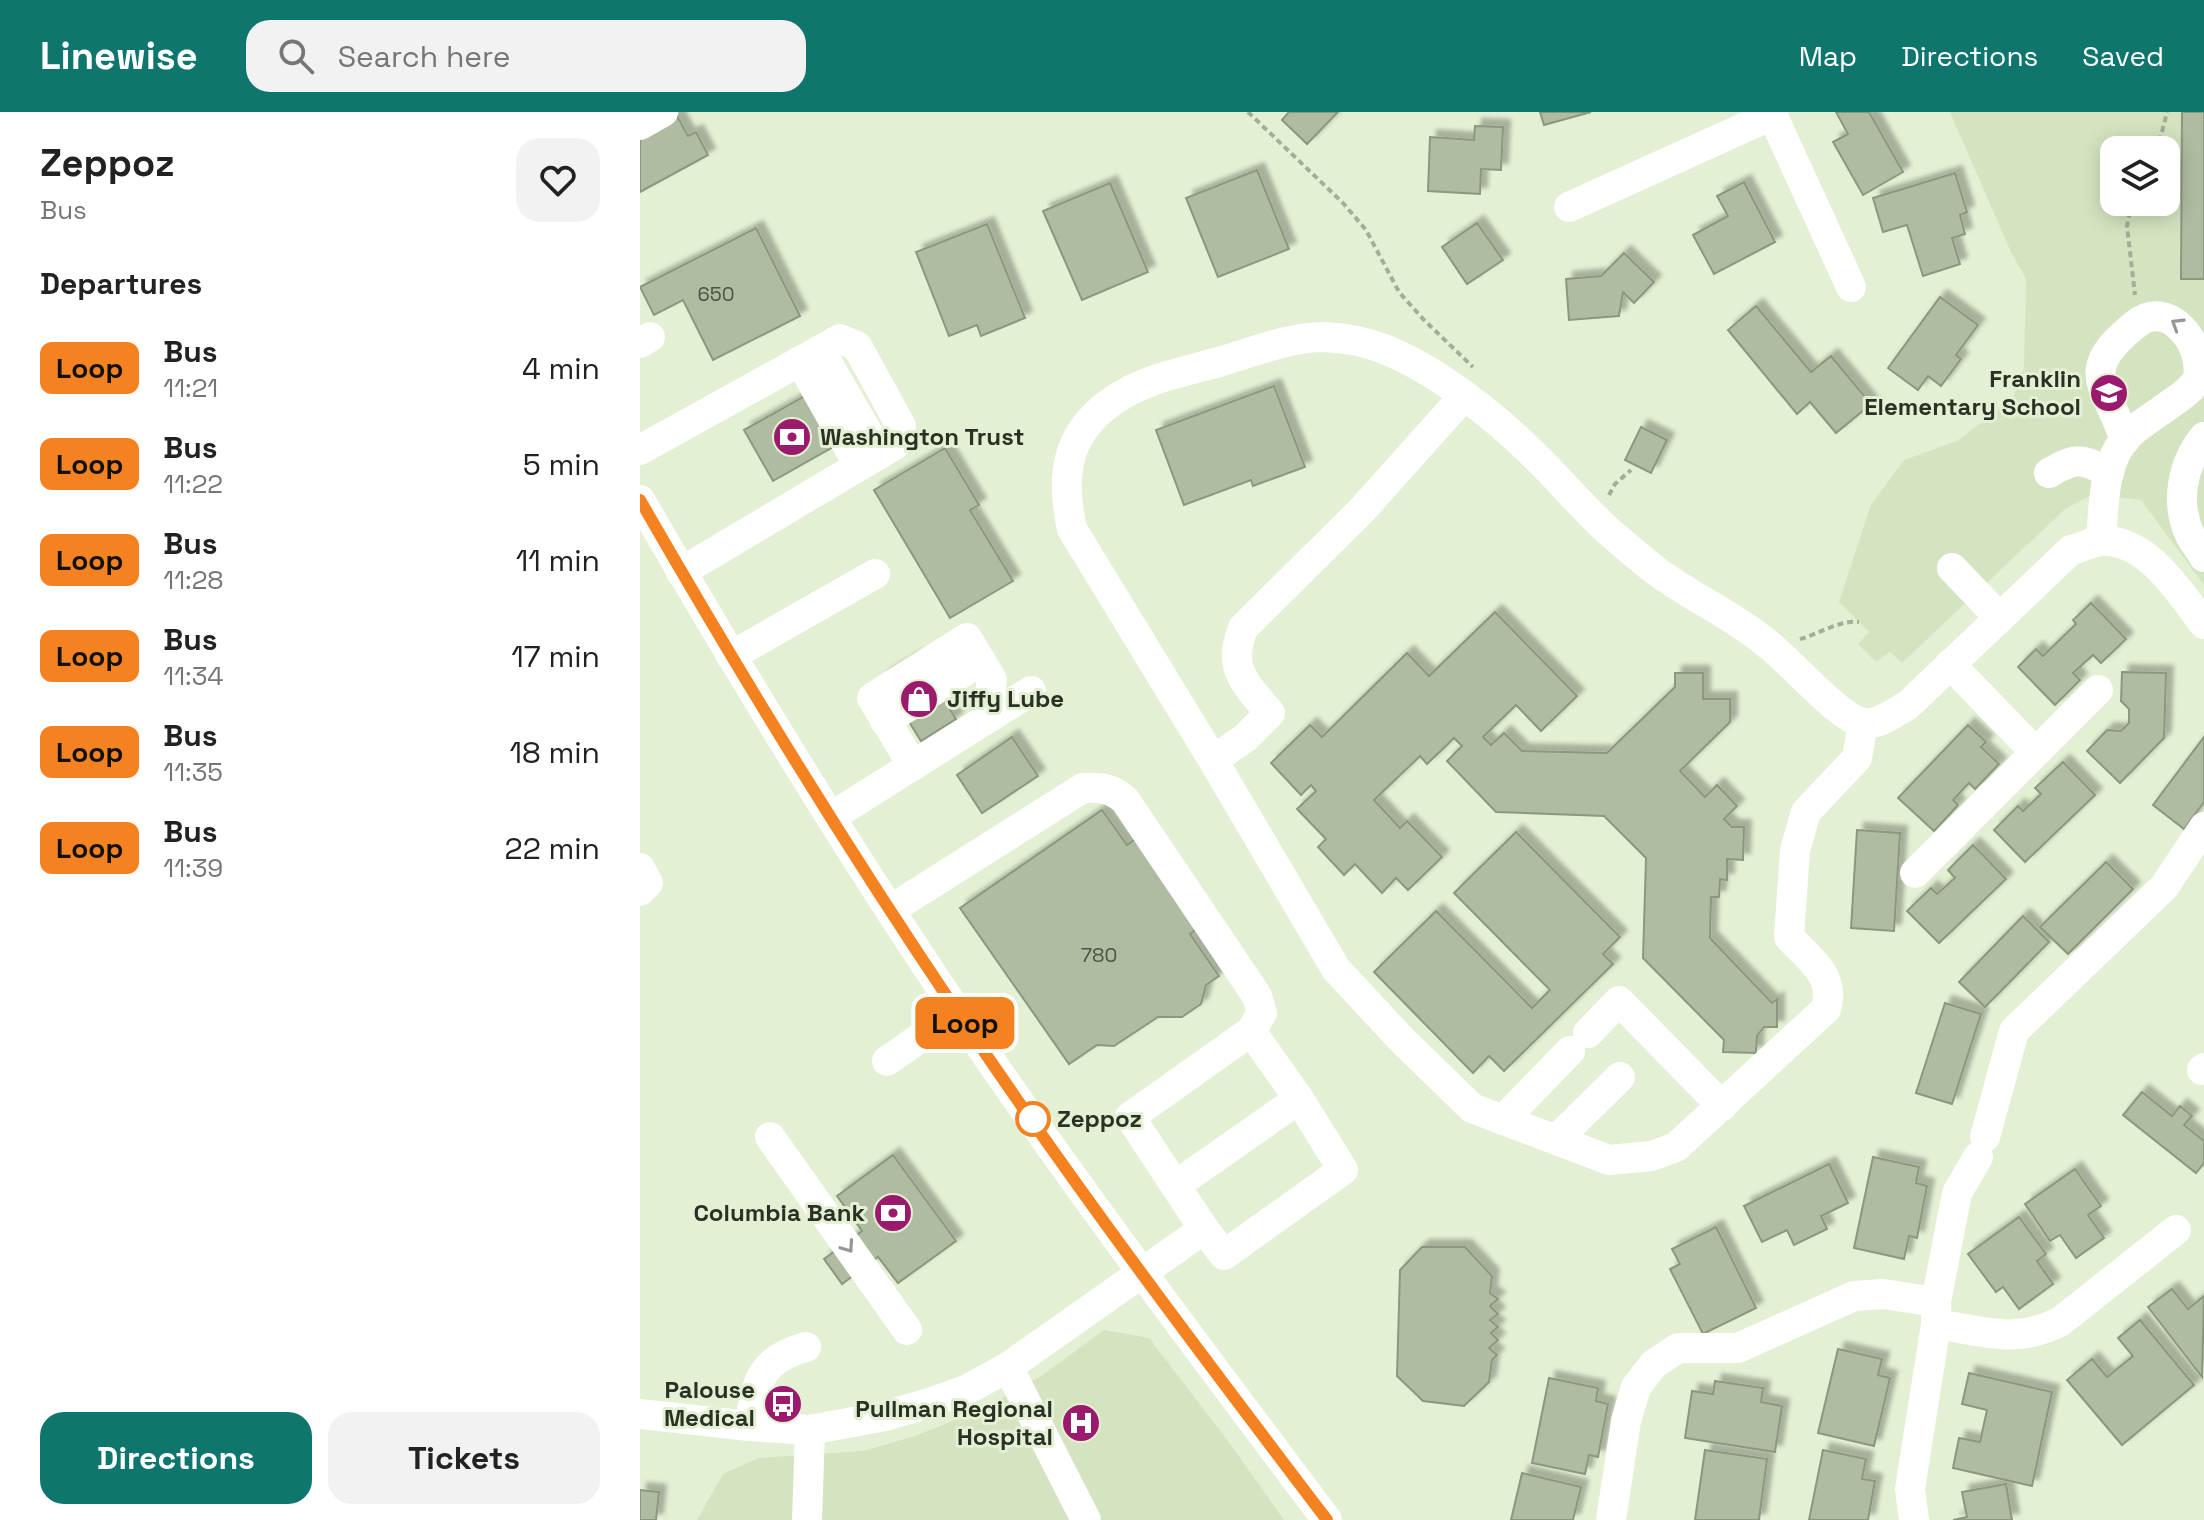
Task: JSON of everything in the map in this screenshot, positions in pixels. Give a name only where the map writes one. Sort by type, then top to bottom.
[{"type":"street","points":[[640,125],[663,112]]},
{"type":"street","points":[[1569,207],[1771,113],[1851,287]]},
{"type":"street","points":[[1863,723],[1857,758],[1806,812],[1795,850],[1789,937],[1823,975],[1831,993],[1826,1009],[1676,1147],[1652,1156],[1609,1160],[1472,1108],[1402,1040],[1336,969],[1072,529],[1065,474],[1075,440],[1089,419],[1140,384],[1293,341],[1325,337],[1383,348],[1470,382],[1534,455],[1611,533],[1661,574],[1771,646],[1833,705],[1863,723],[1881,720],[1908,705],[2071,550],[2101,541],[2129,546],[2154,563],[2199,605]]},
{"type":"street","points":[[640,450],[840,339],[857,346],[901,426],[896,444],[681,572]]},
{"type":"street","points":[[810,356],[869,460]]},
{"type":"street","points":[[1213,760],[1245,738],[1270,713],[1245,682],[1237,664],[1236,646],[1243,628],[1362,510],[1470,382]]},
{"type":"street","points":[[2204,437],[2186,469],[2194,482],[2184,515],[2190,535],[2204,557]]},
{"type":"street","points":[[2101,541],[2109,473],[2118,448],[2125,440]]},
{"type":"street","points":[[2049,473],[2073,460],[2088,462],[2109,473]]},
{"type":"street","points":[[640,500],[731,656],[957,1012],[1142,1274],[1327,1520]]},
{"type":"street","points":[[1952,568],[2000,618]]},
{"type":"street","points":[[731,656],[875,574]]},
{"type":"street","points":[[913,766],[876,705],[974,650],[992,680],[986,719]]},
{"type":"street","points":[[1950,664],[2035,752]]},
{"type":"street","points":[[1915,873],[2098,690]]},
{"type":"street","points":[[831,817],[1031,691]]},
{"type":"street","points":[[890,910],[1083,788],[1102,787],[1114,791],[1125,800],[1257,996],[1262,1013],[1251,1031],[1130,1117],[1224,1255],[1343,1170],[1299,1099],[1251,1031]]},
{"type":"street","points":[[1914,1520],[1910,1489],[1957,1193],[1981,1147],[2014,1031],[2164,887],[2204,827]]},
{"type":"street","points":[[640,868],[648,883],[640,891]]},
{"type":"street","points":[[1503,1120],[1619,1001],[1722,1106]]},
{"type":"street","points":[[887,1061],[957,1012]]},
{"type":"street","points":[[1556,1140],[1620,1077]]},
{"type":"street","points":[[1176,1185],[1299,1099]]},
{"type":"street","points":[[770,1137],[907,1330]]},
{"type":"street","points":[[640,1414],[810,1430],[885,1416],[929,1403],[968,1389],[1008,1367],[1204,1229]]},
{"type":"street","points":[[1611,1520],[1626,1421],[1636,1387],[1654,1364],[1678,1348],[1738,1348],[1854,1296],[1883,1294],[2015,1337],[2042,1331],[2061,1321],[2176,1230]]},
{"type":"street","points":[[749,1426],[756,1383],[769,1363],[806,1347]]},
{"type":"street","points":[[1008,1367],[1086,1520]]},
{"type":"street","points":[[807,1520],[810,1430]]},
{"type":"path","points":[[1248,112],[1343,203],[1366,230],[1399,292],[1470,382]]},
{"type":"path","points":[[2161,136],[2167,112]]},
{"type":"path","points":[[2129,216],[2127,226],[2137,307]]},
{"type":"path","points":[[1601,495],[1607,500],[1615,484],[1631,470]]},
{"type":"path","points":[[1805,647],[1797,640],[1820,634],[1848,621],[1859,622]]},
{"type":"shaded area","name":"Franklin Elementary School","points":[[1950,112],[2204,112],[2204,585],[2141,500],[2093,494],[2065,509],[1902,663],[1890,652],[1876,662],[1858,644],[1869,632],[1839,602],[1871,505],[1904,460],[1957,441],[2010,401],[2024,368],[2026,279],[2010,250]]},
{"type":"shaded area","name":"Pullman Regional Hospital","points":[[1104,1330],[1149,1338],[1284,1520],[697,1520],[723,1474],[759,1458],[863,1451],[915,1436],[982,1409],[1040,1377]]},
{"type":"building","points":[[1289,112],[1338,112],[1307,144],[1282,120]]},
{"type":"building","points":[[1540,112],[1591,112],[1544,125]]},
{"type":"building","points":[[1836,112],[1869,112],[1903,172],[1863,195],[1833,142],[1848,134]]},
{"type":"building","points":[[2182,112],[2204,112],[2204,279],[2181,279]]},
{"type":"building","points":[[677,116],[688,136],[696,132],[708,155],[640,192],[640,136]]},
{"type":"building","points":[[1475,126],[1503,127],[1501,170],[1481,169],[1480,194],[1428,191],[1430,137],[1474,140]]},
{"type":"building","points":[[1257,170],[1289,249],[1218,277],[1186,198]]},
{"type":"building","points":[[1955,173],[1967,212],[1960,215],[1965,234],[1952,238],[1960,264],[1923,276],[1907,225],[1883,232],[1873,198]]},
{"type":"building","points":[[1744,182],[1775,242],[1714,274],[1693,235],[1728,216],[1717,196]]},
{"type":"building","points":[[1110,183],[1148,272],[1082,300],[1043,211]]},
{"type":"building","points":[[1477,223],[1503,260],[1467,284],[1442,247]]},
{"type":"building","points":[[987,224],[1025,318],[981,336],[977,325],[949,336],[916,252]]},
{"type":"building","points":[[756,228],[800,316],[713,360],[683,300],[654,315],[640,287]]},
{"type":"building","points":[[1624,253],[1654,282],[1634,303],[1623,292],[1619,316],[1569,320],[1566,279],[1601,276]]},
{"type":"building","points":[[1940,297],[1978,325],[1956,355],[1961,359],[1941,386],[1928,376],[1918,390],[1888,368]]},
{"type":"building","points":[[1756,306],[1811,372],[1831,356],[1871,404],[1836,433],[1810,402],[1797,414],[1728,330]]},
{"type":"building","points":[[1274,386],[1305,467],[1253,486],[1251,480],[1184,505],[1156,430]]},
{"type":"building","name":"Washington Trust","points":[[812,392],[840,443],[773,481],[744,430]]},
{"type":"building","points":[[1641,427],[1667,440],[1651,473],[1625,460]]},
{"type":"building","points":[[945,448],[979,505],[970,510],[1013,581],[950,618],[874,490]]},
{"type":"building","points":[[2091,603],[2126,639],[2101,663],[2093,655],[2073,673],[2080,680],[2055,705],[2018,667],[2036,649],[2043,656],[2076,624],[2073,620]]},
{"type":"building","points":[[1495,612],[1577,696],[1541,731],[1516,705],[1483,737],[1491,745],[1504,733],[1522,751],[1607,753],[1675,687],[1675,673],[1703,673],[1703,699],[1730,699],[1730,722],[1680,771],[1705,797],[1717,785],[1737,806],[1724,819],[1732,827],[1744,827],[1743,860],[1727,859],[1727,880],[1720,879],[1719,897],[1711,897],[1710,938],[1772,1003],[1777,999],[1777,1027],[1764,1027],[1757,1036],[1756,1053],[1723,1052],[1724,1040],[1643,958],[1646,858],[1604,816],[1496,812],[1447,761],[1462,746],[1454,738],[1427,764],[1420,756],[1374,800],[1400,828],[1407,821],[1442,857],[1408,890],[1396,878],[1382,893],[1355,864],[1344,875],[1318,847],[1326,839],[1297,809],[1316,791],[1311,785],[1301,795],[1271,763],[1310,725],[1322,737],[1407,653],[1429,676]]},
{"type":"building","name":"Jiffy Lube","points":[[917,657],[956,719],[921,741],[882,678]]},
{"type":"building","points":[[2122,672],[2166,673],[2164,738],[2120,783],[2087,751],[2107,730],[2121,731],[2129,723],[2129,709],[2121,701]]},
{"type":"building","points":[[1968,725],[1986,742],[1981,747],[1999,764],[1975,789],[1969,783],[1953,800],[1958,805],[1934,831],[1898,798]]},
{"type":"building","points":[[1012,737],[1038,776],[982,813],[957,775]]},
{"type":"building","points":[[2204,737],[2204,802],[2184,829],[2153,805]]},
{"type":"building","points":[[2063,762],[2095,795],[2025,862],[1994,830],[2018,806],[2023,811],[2041,794],[2035,788]]},
{"type":"building","name":"Zeppoz","points":[[1102,810],[1127,845],[1138,837],[1200,926],[1190,934],[1219,976],[1206,985],[1201,1004],[1182,1017],[1158,1017],[1114,1046],[1097,1045],[1069,1064],[960,908]]},
{"type":"building","points":[[1857,830],[1900,833],[1894,931],[1851,928]]},
{"type":"building","points":[[1516,832],[1620,937],[1603,954],[1613,964],[1504,1071],[1489,1056],[1473,1073],[1374,972],[1436,911],[1532,1008],[1550,990],[1454,893]]},
{"type":"building","points":[[1973,845],[2006,879],[1939,943],[1907,911],[1931,888],[1937,894],[1955,878],[1948,870]]},
{"type":"building","points":[[2106,862],[2133,889],[2068,954],[2040,927]]},
{"type":"building","points":[[2023,916],[2049,942],[1985,1007],[1959,982]]},
{"type":"building","points":[[1945,1003],[1981,1014],[1952,1104],[1916,1093]]},
{"type":"building","points":[[2142,1092],[2172,1116],[2180,1106],[2192,1116],[2184,1125],[2204,1141],[2204,1163],[2196,1173],[2123,1115]]},
{"type":"building","name":"Columbia Bank","points":[[893,1155],[956,1241],[898,1283],[878,1257],[842,1284],[824,1259],[862,1231],[837,1196]]},
{"type":"building","points":[[1873,1157],[1919,1167],[1916,1183],[1927,1186],[1917,1238],[1909,1236],[1904,1259],[1854,1248]]},
{"type":"building","points":[[1829,1164],[1848,1203],[1821,1216],[1827,1229],[1794,1245],[1787,1230],[1762,1242],[1744,1206]]},
{"type":"building","points":[[2075,1169],[2101,1206],[2088,1215],[2104,1238],[2076,1258],[2060,1235],[2050,1241],[2025,1204]]},
{"type":"building","points":[[2019,1217],[2046,1254],[2037,1261],[2053,1284],[2019,1309],[2003,1287],[1996,1292],[1968,1254]]},
{"type":"building","points":[[1716,1227],[1756,1308],[1703,1334],[1670,1269],[1680,1264],[1672,1249]]},
{"type":"building","points":[[1422,1247],[1465,1247],[1492,1276],[1490,1293],[1498,1299],[1490,1306],[1498,1314],[1490,1320],[1498,1327],[1491,1333],[1498,1340],[1489,1348],[1497,1355],[1492,1360],[1489,1382],[1464,1406],[1423,1401],[1397,1376],[1400,1270]]},
{"type":"building","points":[[2172,1289],[2188,1309],[2204,1296],[2202,1377],[2148,1307]]},
{"type":"building","points":[[2140,1320],[2194,1385],[2122,1445],[2067,1380],[2092,1359],[2107,1377],[2133,1356],[2118,1338]]},
{"type":"building","points":[[1838,1349],[1882,1359],[1878,1375],[1890,1378],[1874,1446],[1818,1433]]},
{"type":"building","points":[[1969,1373],[2052,1392],[2032,1486],[1953,1468],[1959,1438],[1980,1442],[1987,1410],[1962,1404]]},
{"type":"building","points":[[1549,1378],[1598,1388],[1596,1401],[1608,1404],[1598,1457],[1589,1455],[1585,1474],[1532,1463]]},
{"type":"building","points":[[1715,1381],[1763,1388],[1761,1402],[1782,1406],[1775,1452],[1685,1438],[1692,1391],[1713,1394]]},
{"type":"building","points":[[1705,1450],[1767,1459],[1759,1520],[1695,1520]]},
{"type":"building","points":[[1823,1450],[1866,1459],[1862,1479],[1875,1481],[1868,1520],[1809,1520]]},
{"type":"building","points":[[1522,1473],[1581,1487],[1573,1520],[1511,1520]]},
{"type":"building","points":[[2006,1484],[2012,1520],[1953,1520],[1967,1517],[1962,1492]]},
{"type":"building","points":[[640,1490],[659,1492],[656,1520],[640,1520]]},
{"type":"bus line","name":"Loop","points":[[640,500],[731,656],[957,1012],[1142,1274],[1327,1520]]},
{"type":"place","name":"Franklin Elementary School","points":[[2109,393]]},
{"type":"place","name":"Washington Trust","points":[[792,437]]},
{"type":"place","name":"Jiffy Lube","points":[[919,699]]},
{"type":"place","name":"Zeppoz","points":[[1033,1119]]},
{"type":"place","name":"Columbia Bank","points":[[893,1213]]},
{"type":"place","name":"Palouse Medical","points":[[783,1404]]},
{"type":"place","name":"Pullman Regional Hospital","points":[[1081,1423]]}]
